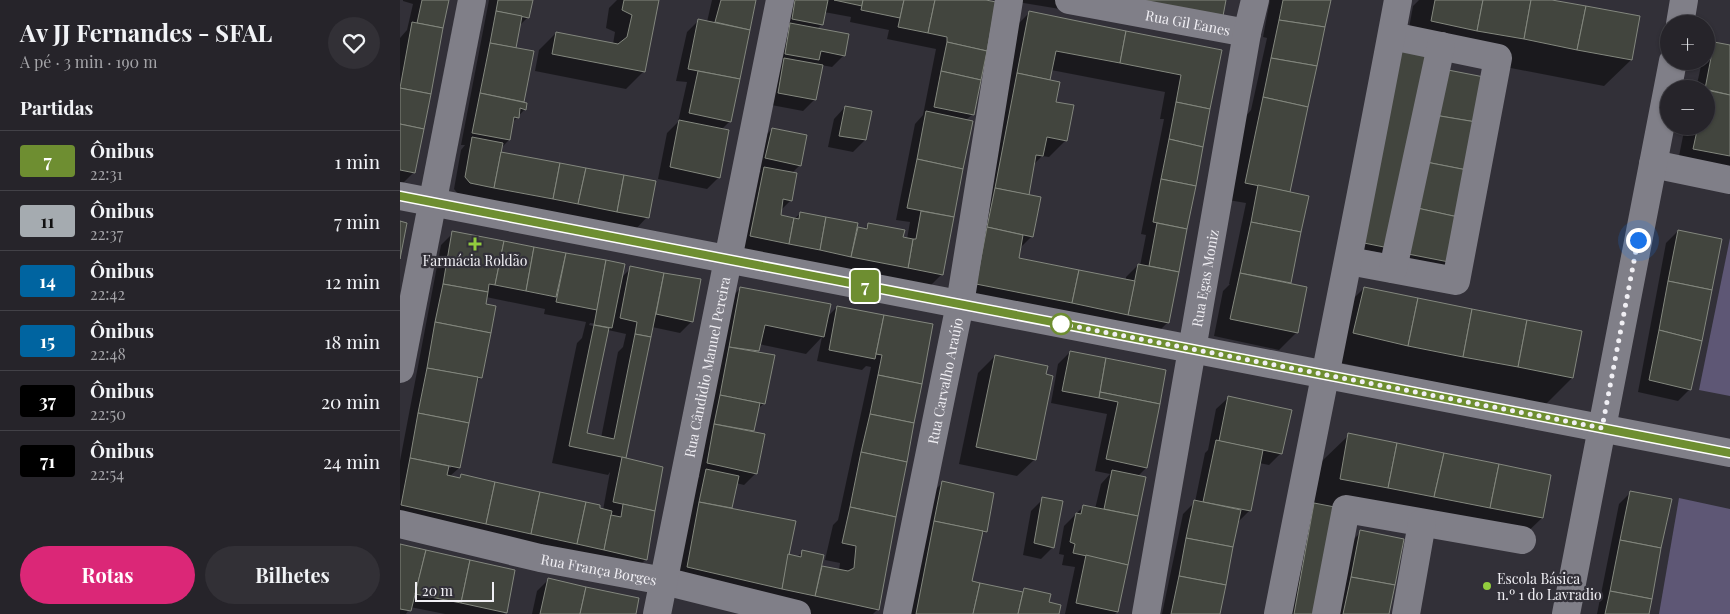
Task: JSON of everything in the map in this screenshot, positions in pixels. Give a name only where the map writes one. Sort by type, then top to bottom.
[{"type":"street","points":[[400,369],[472,0]]},
{"type":"street","name":"Rua Cândidio Manuel Pereira","points":[[657,614],[780,0]]},
{"type":"street","name":"Rua Carvalho Araújo","points":[[897,614],[960,304],[1009,0]]},
{"type":"street","name":"Rua Gil Eanes","points":[[1069,0],[1248,33]]},
{"type":"street","name":"Rua Egas Moniz","points":[[1146,614],[1255,0]]},
{"type":"street","points":[[1278,614],[1349,260],[1398,0]]},
{"type":"street","points":[[1682,15],[1684,0]]},
{"type":"street","points":[[1349,260],[1456,282],[1498,58],[1392,36]]},
{"type":"street","points":[[1393,269],[1441,46]]},
{"type":"street","points":[[1566,614],[1671,70]]},
{"type":"street","points":[[1653,164],[1730,180]]},
{"type":"street","points":[[400,196],[1730,453]]},
{"type":"street","points":[[1326,614],[1346,509],[1522,540]]},
{"type":"street","points":[[1406,614],[1422,523]]},
{"type":"street","name":"Rua França Borges","points":[[400,524],[540,558],[664,581],[797,614]]},
{"type":"shaded area","points":[[1730,238],[1730,396],[1699,390]]},
{"type":"shaded area","points":[[1679,498],[1730,509],[1730,614],[1659,614]]},
{"type":"building","points":[[422,0],[449,0],[443,28],[417,23]]},
{"type":"building","points":[[498,0],[533,0],[529,18],[496,11]]},
{"type":"building","points":[[624,0],[659,0],[645,72],[552,54],[556,32],[618,44],[627,37],[632,15],[622,10]]},
{"type":"building","points":[[721,0],[756,0],[750,30],[715,22]]},
{"type":"building","points":[[795,0],[828,0],[823,25],[792,19]]},
{"type":"building","points":[[834,0],[863,0],[862,6]]},
{"type":"building","points":[[863,0],[904,0],[900,18],[861,10]]},
{"type":"building","points":[[904,0],[935,0],[928,33],[898,27]]},
{"type":"building","points":[[935,0],[986,0],[996,2],[987,51],[947,42],[947,37],[928,33]]},
{"type":"building","points":[[1127,0],[1226,0],[1223,16]]},
{"type":"building","points":[[1283,0],[1331,0],[1325,27],[1279,20]]},
{"type":"building","points":[[1435,0],[1483,0],[1477,31],[1431,21]]},
{"type":"building","points":[[1483,0],[1531,0],[1524,39],[1477,31]]},
{"type":"building","points":[[1531,0],[1552,0],[1586,6],[1577,50],[1524,39]]},
{"type":"building","points":[[1586,6],[1640,16],[1632,60],[1577,50]]},
{"type":"building","points":[[496,11],[522,16],[516,48],[490,43]]},
{"type":"building","points":[[1029,11],[1126,31],[1120,63],[1056,51],[1050,80],[1017,73]]},
{"type":"building","points":[[698,19],[750,30],[740,79],[688,69]]},
{"type":"building","points":[[1279,20],[1325,27],[1317,66],[1271,58]]},
{"type":"building","points":[[412,22],[443,28],[431,94],[400,88]]},
{"type":"building","points":[[790,23],[849,34],[845,56],[821,51],[819,60],[785,54]]},
{"type":"building","points":[[1126,31],[1222,50],[1210,109],[1176,102],[1181,75],[1120,63]]},
{"type":"building","points":[[947,42],[987,51],[981,80],[941,71]]},
{"type":"building","points":[[1715,42],[1730,45],[1730,95],[1715,91],[1715,80],[1707,80],[1709,70],[1715,70]]},
{"type":"building","points":[[490,43],[534,51],[524,102],[480,93]]},
{"type":"building","points":[[1402,43],[1430,48],[1389,248],[1364,243]]},
{"type":"building","points":[[784,58],[823,65],[816,100],[778,93]]},
{"type":"building","points":[[1271,58],[1317,66],[1308,107],[1263,97]]},
{"type":"building","points":[[1443,69],[1484,77],[1476,122],[1434,115]]},
{"type":"building","points":[[698,71],[740,79],[731,122],[689,113]]},
{"type":"building","points":[[941,71],[981,80],[974,115],[934,107]]},
{"type":"building","points":[[1017,73],[1060,82],[1056,102],[1074,105],[1067,141],[1047,137],[1043,156],[1036,155],[1029,195],[995,188]]},
{"type":"building","points":[[400,88],[431,94],[424,129],[400,124]]},
{"type":"building","points":[[1715,92],[1730,95],[1730,156],[1693,149],[1696,135],[1715,135]]},
{"type":"building","points":[[480,93],[527,103],[526,110],[520,108],[519,118],[514,117],[510,140],[472,133]]},
{"type":"building","points":[[1263,97],[1308,107],[1290,192],[1245,183]]},
{"type":"building","points":[[1176,102],[1210,109],[1203,147],[1169,139]]},
{"type":"building","points":[[845,106],[872,111],[866,140],[839,136]]},
{"type":"building","points":[[926,111],[973,121],[963,169],[917,159]]},
{"type":"building","points":[[1434,115],[1476,122],[1467,170],[1426,162]]},
{"type":"building","points":[[679,120],[729,130],[720,178],[670,167]]},
{"type":"building","points":[[400,124],[424,129],[415,173],[400,170]]},
{"type":"building","points":[[772,128],[807,135],[801,166],[765,158]]},
{"type":"building","points":[[472,137],[503,143],[494,188],[470,183],[465,177]]},
{"type":"building","points":[[1169,139],[1203,147],[1196,186],[1161,179]]},
{"type":"building","points":[[501,152],[560,163],[553,199],[494,188]]},
{"type":"building","points":[[917,159],[963,169],[954,217],[907,208]]},
{"type":"building","points":[[1426,162],[1467,170],[1458,217],[1417,208]]},
{"type":"building","points":[[560,163],[586,168],[578,204],[553,199]]},
{"type":"building","points":[[764,167],[797,173],[792,201],[783,199],[781,215],[794,218],[789,244],[750,236]]},
{"type":"building","points":[[586,168],[624,175],[617,212],[578,204]]},
{"type":"building","points":[[624,175],[656,181],[649,218],[617,212]]},
{"type":"building","points":[[1161,179],[1196,186],[1187,229],[1153,222]]},
{"type":"building","points":[[1258,185],[1309,196],[1301,232],[1251,222]]},
{"type":"building","points":[[995,188],[1041,197],[1033,237],[987,227]]},
{"type":"building","points":[[1417,208],[1458,217],[1449,262],[1408,254]]},
{"type":"building","points":[[921,211],[954,217],[943,275],[908,268],[913,239],[916,239]]},
{"type":"building","points":[[800,212],[826,217],[820,250],[789,244],[794,218],[799,219]]},
{"type":"building","points":[[826,217],[858,223],[851,257],[820,250]]},
{"type":"building","points":[[400,221],[407,223],[400,259]]},
{"type":"building","points":[[1251,222],[1301,232],[1291,283],[1240,273]]},
{"type":"building","points":[[868,223],[905,230],[903,237],[913,239],[908,268],[851,257],[858,227],[867,229]]},
{"type":"building","points":[[1157,223],[1187,229],[1179,272],[1149,266]]},
{"type":"building","points":[[987,227],[1023,235],[1019,258],[1079,270],[1072,303],[976,284]]},
{"type":"building","points":[[1678,230],[1722,239],[1712,290],[1668,281]]},
{"type":"building","points":[[452,231],[504,241],[495,285],[489,284],[488,292],[443,284]]},
{"type":"building","points":[[504,241],[534,247],[526,291],[495,285]]},
{"type":"building","points":[[534,247],[566,253],[556,297],[526,291]]},
{"type":"building","points":[[566,253],[606,260],[597,310],[556,302]]},
{"type":"building","points":[[606,260],[625,264],[612,328],[594,325]]},
{"type":"building","points":[[1138,264],[1179,272],[1169,323],[1128,315]]},
{"type":"building","points":[[630,266],[664,273],[651,337],[635,334],[637,322],[620,318]]},
{"type":"building","points":[[1079,270],[1135,281],[1128,315],[1072,303]]},
{"type":"building","points":[[664,273],[701,279],[693,322],[656,314]]},
{"type":"building","points":[[1240,273],[1307,287],[1298,333],[1230,319]]},
{"type":"building","points":[[1668,281],[1712,290],[1702,341],[1659,330]]},
{"type":"building","points":[[443,284],[488,292],[486,304],[496,306],[491,333],[435,322]]},
{"type":"building","points":[[740,287],[831,304],[824,337],[765,325],[759,351],[729,347]]},
{"type":"building","points":[[1364,287],[1418,298],[1408,346],[1353,333]]},
{"type":"building","points":[[1418,298],[1472,309],[1463,357],[1408,346]]},
{"type":"building","points":[[837,306],[884,315],[875,359],[829,350]]},
{"type":"building","points":[[1472,309],[1527,320],[1518,367],[1463,357]]},
{"type":"building","points":[[884,315],[933,324],[922,384],[878,375],[882,355],[876,354]]},
{"type":"building","points":[[1527,320],[1582,331],[1573,378],[1518,367]]},
{"type":"building","points":[[435,322],[491,333],[482,378],[427,368]]},
{"type":"building","points":[[594,325],[609,328],[587,433],[614,439],[635,334],[651,337],[626,458],[569,446]]},
{"type":"building","points":[[1659,330],[1702,341],[1691,390],[1649,380]]},
{"type":"building","points":[[729,347],[775,355],[765,404],[720,395]]},
{"type":"building","points":[[1070,351],[1106,358],[1099,398],[1062,391]]},
{"type":"building","points":[[995,355],[1048,366],[1046,374],[1053,376],[1036,460],[976,447]]},
{"type":"building","points":[[1106,358],[1166,370],[1160,404],[1100,392]]},
{"type":"building","points":[[427,368],[478,377],[469,423],[418,413]]},
{"type":"building","points":[[878,375],[922,384],[914,423],[870,414]]},
{"type":"building","points":[[1100,392],[1160,404],[1147,468],[1106,459],[1118,402],[1099,398]]},
{"type":"building","points":[[720,395],[760,403],[754,431],[714,424]]},
{"type":"building","points":[[1228,396],[1292,410],[1282,454],[1219,441]]},
{"type":"building","points":[[418,413],[469,423],[460,468],[410,458]]},
{"type":"building","points":[[870,414],[914,423],[907,462],[861,452]]},
{"type":"building","points":[[714,424],[765,434],[757,474],[707,463]]},
{"type":"building","points":[[1348,433],[1397,443],[1388,488],[1340,479]]},
{"type":"building","points":[[1216,440],[1263,450],[1251,511],[1203,502]]},
{"type":"building","points":[[1397,443],[1444,453],[1434,497],[1388,488]]},
{"type":"building","points":[[861,452],[907,462],[896,517],[850,507]]},
{"type":"building","points":[[1444,453],[1499,464],[1490,508],[1434,497]]},
{"type":"building","points":[[622,457],[663,467],[655,511],[613,502]]},
{"type":"building","points":[[410,458],[449,466],[447,475],[460,478],[461,474],[495,482],[486,524],[401,505]]},
{"type":"building","points":[[1499,464],[1551,475],[1543,518],[1490,508]]},
{"type":"building","points":[[706,469],[739,476],[732,508],[699,502]]},
{"type":"building","points":[[1112,470],[1146,477],[1138,516],[1104,509]]},
{"type":"building","points":[[942,481],[994,493],[987,532],[934,521]]},
{"type":"building","points":[[495,482],[540,492],[531,534],[486,524]]},
{"type":"building","points":[[1630,491],[1672,499],[1661,548],[1620,540]]},
{"type":"building","points":[[540,492],[586,502],[577,544],[531,534]]},
{"type":"building","points":[[1042,497],[1063,501],[1054,548],[1034,543]]},
{"type":"building","points":[[1194,500],[1241,510],[1233,547],[1186,538]]},
{"type":"building","points":[[586,502],[600,505],[600,508],[612,511],[604,550],[577,544]]},
{"type":"building","points":[[699,502],[796,521],[782,589],[687,567]]},
{"type":"building","points":[[1314,503],[1340,508],[1320,614],[1294,614]]},
{"type":"building","points":[[623,504],[655,511],[647,560],[604,550],[611,515],[621,517]]},
{"type":"building","points":[[1083,505],[1138,516],[1128,565],[1073,553],[1075,544],[1070,542],[1076,513],[1081,514]]},
{"type":"building","points":[[850,507],[896,517],[879,610],[815,596],[822,566],[848,571],[854,568],[856,546],[842,543]]},
{"type":"building","points":[[934,521],[983,531],[972,581],[980,583],[973,614],[916,614]]},
{"type":"building","points":[[1360,530],[1404,539],[1395,585],[1351,577]]},
{"type":"building","points":[[1186,538],[1233,547],[1226,585],[1179,576]]},
{"type":"building","points":[[1620,540],[1661,548],[1652,599],[1610,591]]},
{"type":"building","points":[[400,544],[426,550],[411,611],[400,609]]},
{"type":"building","points":[[426,550],[470,560],[461,603],[415,594]]},
{"type":"building","points":[[802,550],[824,555],[815,596],[782,589],[788,554],[801,557]]},
{"type":"building","points":[[1086,555],[1128,565],[1118,612],[1076,603]]},
{"type":"building","points":[[470,560],[515,570],[507,613],[461,603]]},
{"type":"building","points":[[1179,576],[1226,585],[1220,614],[1171,614]]},
{"type":"building","points":[[1351,577],[1395,585],[1389,614],[1343,614]]},
{"type":"building","points":[[548,578],[586,587],[580,614],[540,614]]},
{"type":"building","points":[[980,583],[1023,592],[1018,614],[973,614]]},
{"type":"building","points":[[586,587],[639,598],[636,614],[580,614]]},
{"type":"building","points":[[1024,588],[1051,594],[1049,602],[1061,605],[1059,614],[1018,614]]},
{"type":"building","points":[[1610,591],[1652,599],[1649,614],[1605,614]]},
{"type":"bus line","name":"7","points":[[400,196],[1730,453]]},
{"type":"place","name":"Farmácia Roldão","points":[[475,244]]},
{"type":"place","name":"Escola Básica n.º 1 do Lavradio","points":[[1487,586]]},
{"type":"route","points":[[1061,324],[1057,323],[1602,428],[1638,240]]}]
